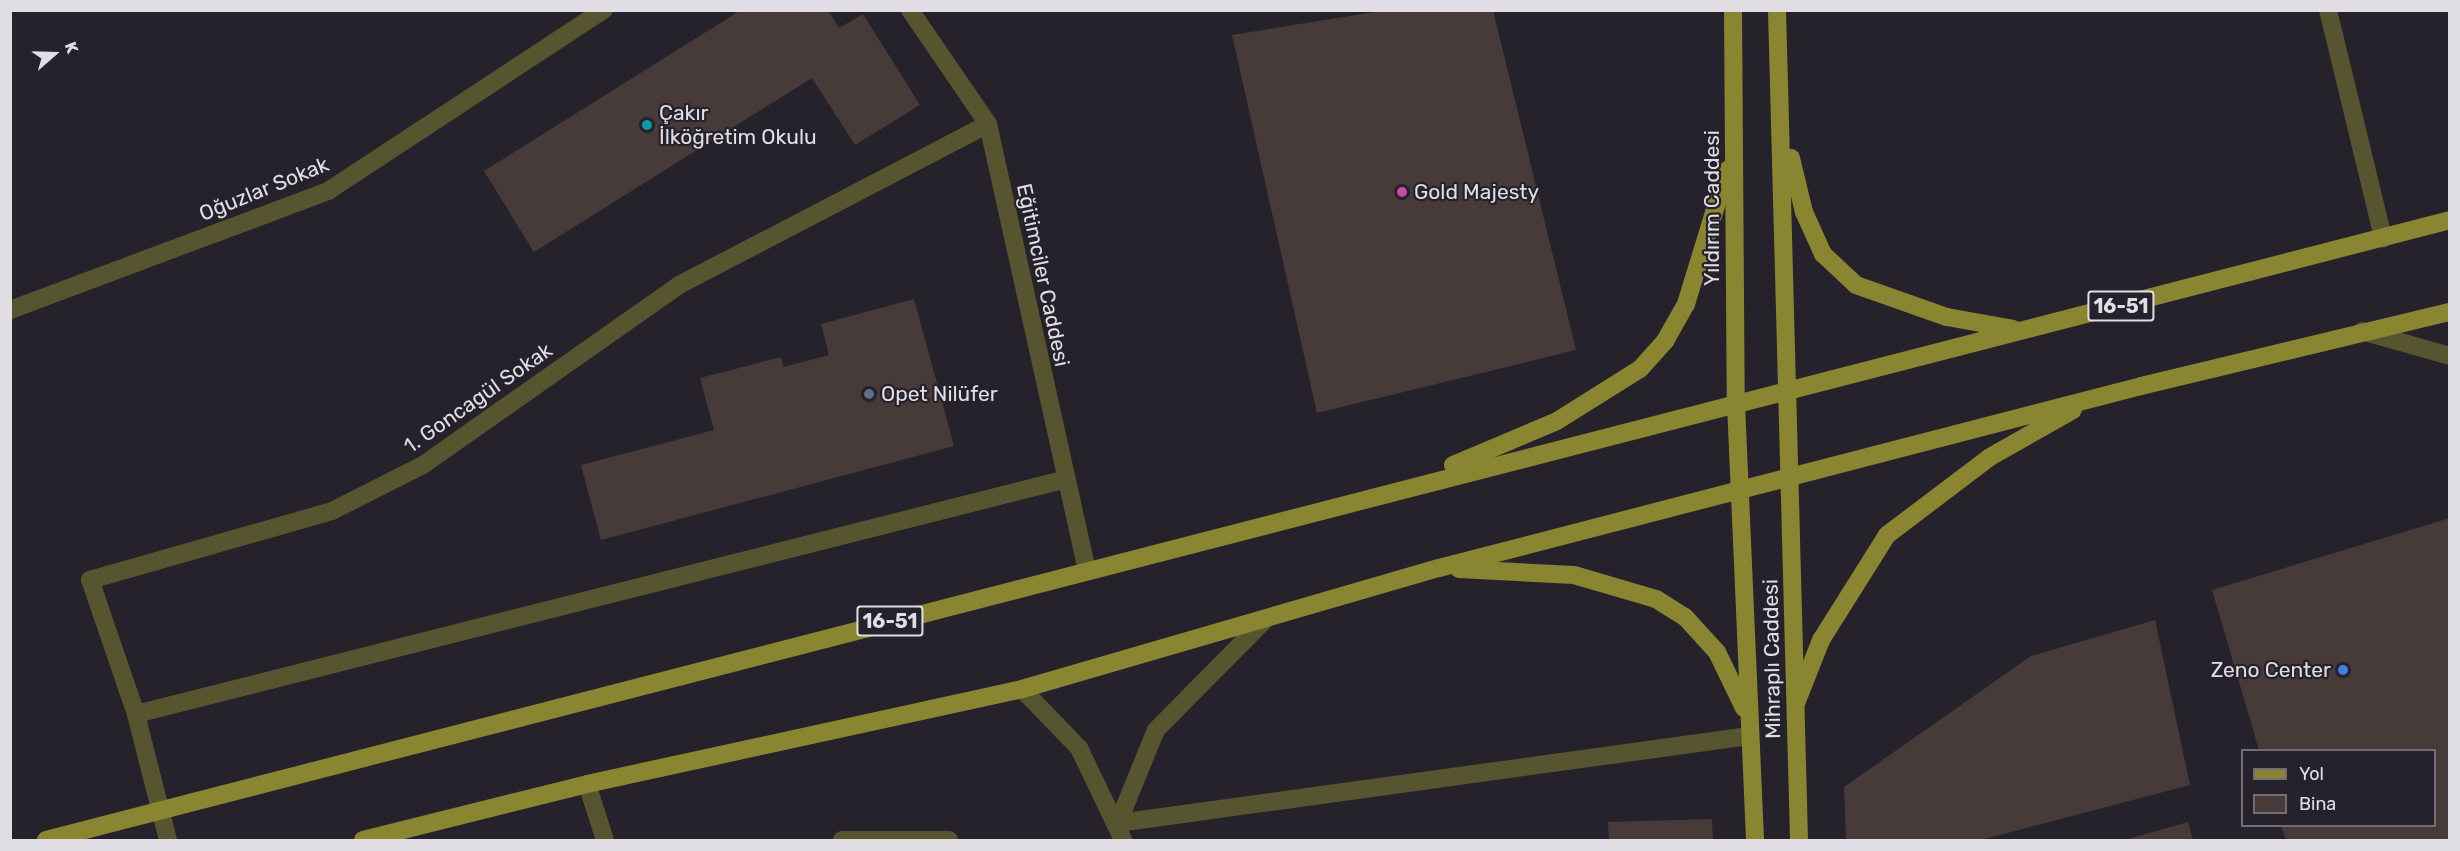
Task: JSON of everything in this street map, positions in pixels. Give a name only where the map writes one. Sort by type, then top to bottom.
[{"type":"main road","name":"Yıldırım Caddesi","points":[[1733,10],[1736,404],[1740,489]]},
{"type":"main road","points":[[1736,404],[1791,390],[1777,10]]},
{"type":"main road","points":[[1781,117],[1804,212],[1823,254],[1856,285],[1947,317],[2021,330]]},
{"type":"main road","points":[[1409,484],[1557,421],[1640,369],[1665,341],[1686,304],[1734,145]]},
{"type":"main road","name":"16-51","points":[[1791,390],[2450,220]]},
{"type":"main road","points":[[363,840],[587,784],[1022,689],[1439,568],[2095,398],[2362,331],[2450,312]]},
{"type":"main road","name":"Mihraplı Caddesi","points":[[1791,390],[1794,708],[1799,840]]},
{"type":"main road","points":[[1794,708],[1821,640],[1887,535],[1990,457],[2095,398]]},
{"type":"main road","name":"16-51","points":[[45,840],[1409,484],[1736,404]]},
{"type":"main road","name":"Mihraplı Caddesi","points":[[1740,489],[1747,714],[1755,840]]},
{"type":"main road","points":[[1439,568],[1574,575],[1656,599],[1685,617],[1717,652],[1747,714]]},
{"type":"street","name":"Oğuzlar Sokak","points":[[10,310],[328,191],[604,10]]},
{"type":"street","name":"Eğitimciler Caddesi","points":[[910,10],[988,124],[1087,569]]},
{"type":"street","points":[[2328,10],[2383,238]]},
{"type":"street","name":"1. Goncagül Sokak","points":[[136,714],[90,580],[332,511],[423,465],[679,285],[988,124]]},
{"type":"street","points":[[2362,331],[2450,356]]},
{"type":"street","points":[[168,840],[136,714],[1067,479]]},
{"type":"street","points":[[1121,832],[1156,730],[1266,619]]},
{"type":"street","points":[[1022,689],[1079,748],[1121,832]]},
{"type":"street","points":[[1121,832],[1749,736]]},
{"type":"street","points":[[587,784],[605,840]]},
{"type":"street","points":[[842,840],[949,840]]},
{"type":"building","name":"Çakır İlköğretim Okulu","points":[[741,10],[828,10],[839,28],[863,14],[920,105],[855,145],[812,78],[534,252],[484,171]]},
{"type":"building","name":"Gold Majesty","points":[[1387,10],[1493,10],[1576,350],[1317,413],[1232,35]]},
{"type":"building","points":[[914,299],[954,446],[601,540],[581,465],[714,430],[700,378],[781,357],[783,367],[829,355],[821,324]]},
{"type":"building","name":"Zeno Center","points":[[2450,518],[2450,840],[2286,840],[2281,827],[2436,827],[2436,749],[2259,749],[2212,590]]},
{"type":"building","points":[[2155,620],[2190,785],[1981,840],[1846,840],[1844,787],[2031,656]]},
{"type":"building","points":[[1712,819],[1713,840],[1609,840],[1608,822]]},
{"type":"building","points":[[2188,822],[2193,840],[2125,840]]},
{"type":"place","name":"Çakır İlköğretim Okulu","points":[[647,125]]},
{"type":"place","name":"Gold Majesty","points":[[1402,192]]},
{"type":"place","name":"Opet Nilüfer","points":[[869,394]]},
{"type":"place","name":"Zeno Center","points":[[2343,670]]}]
